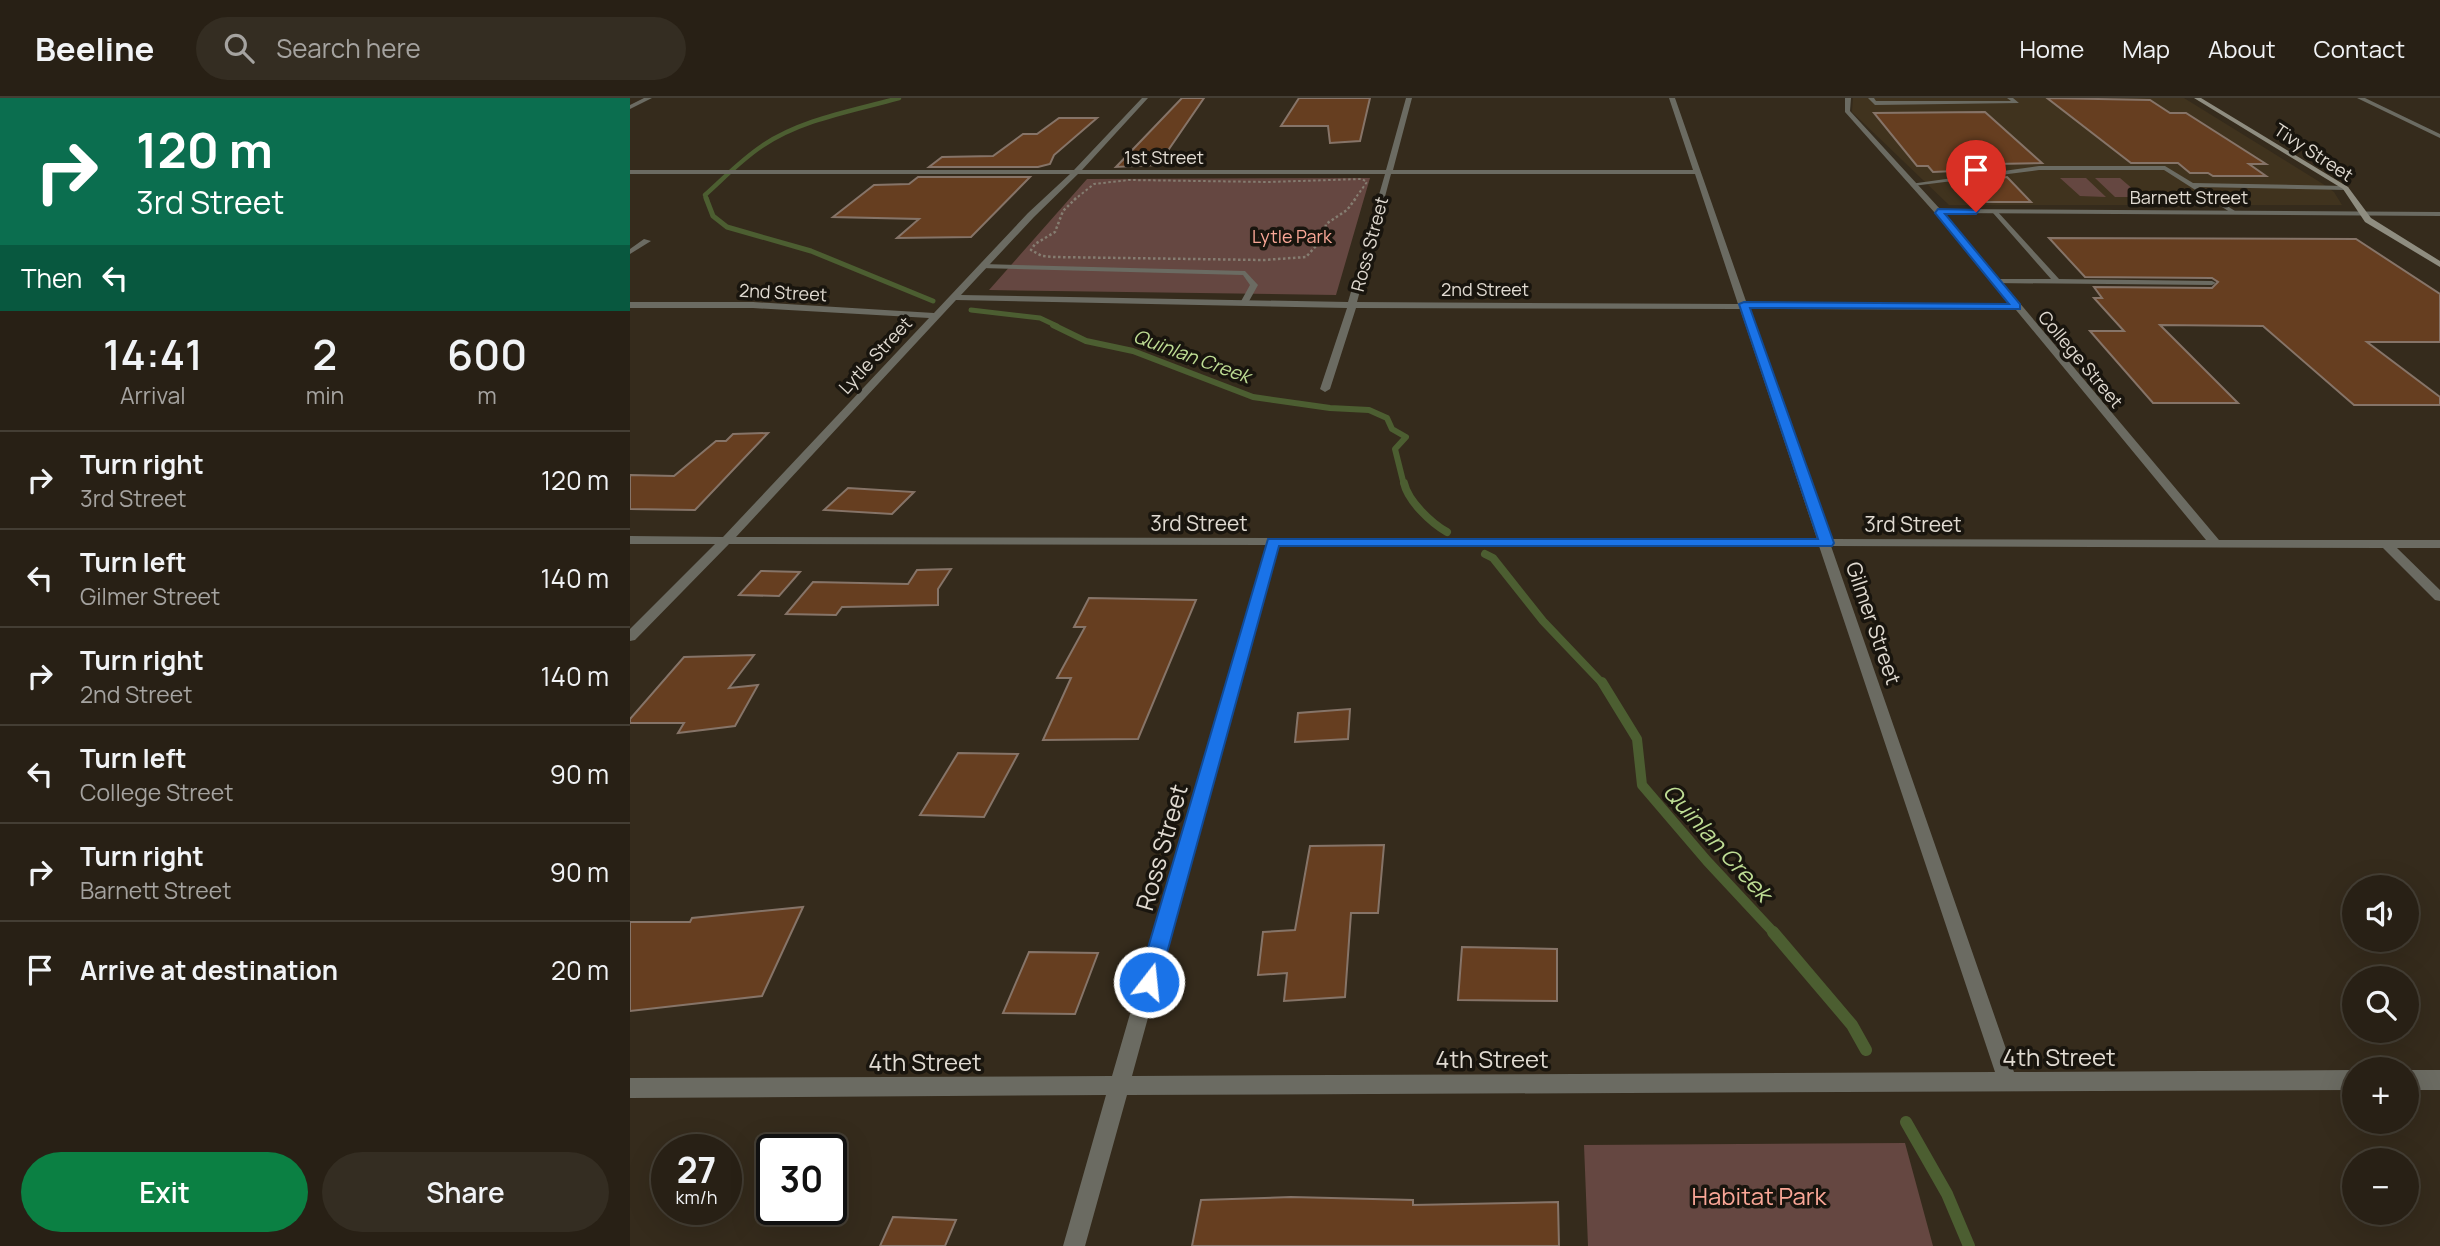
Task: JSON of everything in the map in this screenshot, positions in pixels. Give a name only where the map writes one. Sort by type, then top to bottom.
[{"type":"street","points":[[630,105],[649,98]]},
{"type":"street","name":"Lytle Street","points":[[630,636],[727,539],[953,297],[1145,98]]},
{"type":"street","name":"Ross Street","points":[[1325,389],[1352,305],[1409,98]]},
{"type":"street","name":"Gilmer Street","points":[[1672,98],[1827,543],[2008,1082]]},
{"type":"street","name":"College Street","points":[[1848,98],[1847,111],[1938,211],[2215,544]]},
{"type":"street","name":"Tivy Street","points":[[2197,98],[2346,188],[2368,220],[2440,265]]},
{"type":"street","points":[[2360,98],[2440,136]]},
{"type":"street","name":"1st Street","points":[[630,172],[1698,172]]},
{"type":"street","name":"Barnett Street","points":[[1938,211],[2440,214]]},
{"type":"street","points":[[630,252],[647,241]]},
{"type":"street","name":"2nd Street","points":[[953,297],[1352,305],[1744,304],[2017,307]]},
{"type":"street","name":"2nd Street","points":[[630,305],[753,305],[935,316]]},
{"type":"street","name":"3rd Street","points":[[630,540],[2440,544]]},
{"type":"street","name":"Ross Street","points":[[1074,1246],[1273,542]]},
{"type":"street","points":[[2386,544],[2440,597]]},
{"type":"street","name":"4th Street","points":[[630,1088],[2342,1080]]},
{"type":"street","points":[[2419,1080],[2440,1080]]},
{"type":"lane","points":[[1871,98],[1875,103],[1940,100],[2016,103],[2010,98]]},
{"type":"lane","points":[[1913,184],[2039,168],[2165,168],[2233,212]]},
{"type":"lane","points":[[2190,185],[2346,188]]},
{"type":"lane","points":[[1995,212],[2057,282]]},
{"type":"lane","points":[[983,266],[1245,273],[1254,285],[1244,303]]},
{"type":"lane","points":[[1995,281],[2212,283]]},
{"type":"path","points":[[1362,179],[1367,182],[1346,210],[1326,224],[1324,237],[1306,257],[1264,260],[1054,257],[1042,256],[1031,250],[1055,232],[1063,211],[1086,188],[1103,183],[1129,180],[1268,182],[1362,179]]},
{"type":"shaded area","points":[[1853,98],[2184,98],[2323,184],[2334,192],[2342,205],[1949,205],[1852,112]]},
{"type":"green space","name":"Lytle Park","points":[[1370,178],[1336,295],[989,290],[1087,179]]},
{"type":"green space","points":[[2060,178],[2086,178],[2106,197],[2080,196]]},
{"type":"green space","points":[[2095,178],[2120,178],[2142,197],[2115,197]]},
{"type":"green space","name":"Habitat Park","points":[[1905,1143],[1933,1246],[1588,1246],[1584,1145]]},
{"type":"building","points":[[1182,98],[1204,98],[1158,165],[1116,167]]},
{"type":"building","points":[[1299,98],[1370,98],[1360,141],[1330,143],[1328,126],[1281,126]]},
{"type":"building","points":[[2047,98],[2150,100],[2170,113],[2186,113],[2266,164],[2249,164],[2266,176],[2213,176],[2208,173],[2190,173],[2178,163],[2131,163]]},
{"type":"building","points":[[1985,112],[2042,163],[1995,164],[1999,169],[1957,175],[1954,171],[1933,172],[1928,166],[1917,166],[1874,113]]},
{"type":"building","points":[[1059,118],[1097,118],[1054,155],[1050,164],[1038,167],[929,167],[942,157],[993,156],[1023,134],[1037,134]]},
{"type":"building","points":[[918,177],[1030,177],[971,237],[897,238],[919,219],[833,217],[874,185],[909,184]]},
{"type":"building","points":[[2007,177],[2031,202],[1987,202],[1983,197],[1976,197],[1963,182]]},
{"type":"building","points":[[2049,238],[2356,239],[2440,294],[2440,342],[2367,342],[2440,397],[2440,405],[2354,405],[2263,326],[2160,325],[2238,403],[2153,403],[2090,331],[2124,331],[2094,298],[2102,298],[2094,287],[2212,288],[2218,282],[2212,278],[2085,277]]},
{"type":"building","points":[[768,433],[695,510],[630,509],[630,475],[674,476],[716,441],[726,441],[733,434]]},
{"type":"building","points":[[848,488],[914,492],[892,514],[824,510]]},
{"type":"building","points":[[951,569],[938,589],[938,605],[842,607],[836,615],[786,614],[813,582],[908,584],[917,570]]},
{"type":"building","points":[[761,571],[800,572],[779,596],[739,595]]},
{"type":"building","points":[[1089,598],[1196,600],[1138,739],[1043,740],[1071,678],[1057,678],[1085,627],[1074,627]]},
{"type":"building","points":[[754,655],[729,688],[758,685],[735,726],[678,733],[684,723],[630,723],[630,719],[684,657]]},
{"type":"building","points":[[1350,709],[1348,739],[1295,742],[1298,713]]},
{"type":"building","points":[[958,753],[1018,754],[984,817],[920,815]]},
{"type":"building","points":[[1384,845],[1378,913],[1351,913],[1345,997],[1284,1001],[1287,973],[1258,975],[1263,932],[1295,930],[1310,846]]},
{"type":"building","points":[[803,907],[762,996],[630,1011],[630,922],[690,922],[692,918]]},
{"type":"building","points":[[1462,947],[1557,949],[1557,1001],[1458,1000]]},
{"type":"building","points":[[1029,952],[1098,953],[1075,1014],[1003,1013]]},
{"type":"building","points":[[1291,1197],[1413,1200],[1413,1205],[1558,1202],[1559,1246],[1192,1246],[1201,1200]]},
{"type":"building","points":[[893,1217],[956,1220],[945,1246],[880,1246]]},
{"type":"waterway","name":"Quinlan Creek","points":[[707,200],[705,195],[733,169],[754,151],[777,137],[828,117],[899,98]]},
{"type":"waterway","name":"Quinlan Creek","points":[[706,198],[713,216],[727,227],[811,251],[933,301]]},
{"type":"waterway","name":"Quinlan Creek","points":[[971,310],[1040,318],[1057,326]]},
{"type":"waterway","name":"Quinlan Creek","points":[[1053,325],[1086,341],[1133,351],[1253,397],[1330,408],[1369,410],[1387,418],[1392,429],[1406,437],[1395,449],[1404,485]]},
{"type":"waterway","name":"Quinlan Creek","points":[[1404,483],[1410,497],[1421,511],[1447,532]]},
{"type":"waterway","name":"Quinlan Creek","points":[[1485,554],[1493,558],[1543,621],[1603,684]]},
{"type":"waterway","name":"Quinlan Creek","points":[[1602,682],[1637,739],[1642,785],[1707,861],[1775,934]]},
{"type":"waterway","name":"Quinlan Creek","points":[[1773,932],[1852,1025],[1866,1050]]},
{"type":"waterway","name":"Quinlan Creek","points":[[1906,1122],[1947,1194],[1969,1246]]},
{"type":"route","points":[[1149,982],[1273,542],[1827,543],[1744,304],[2017,307],[1938,211],[1976,212]]}]
